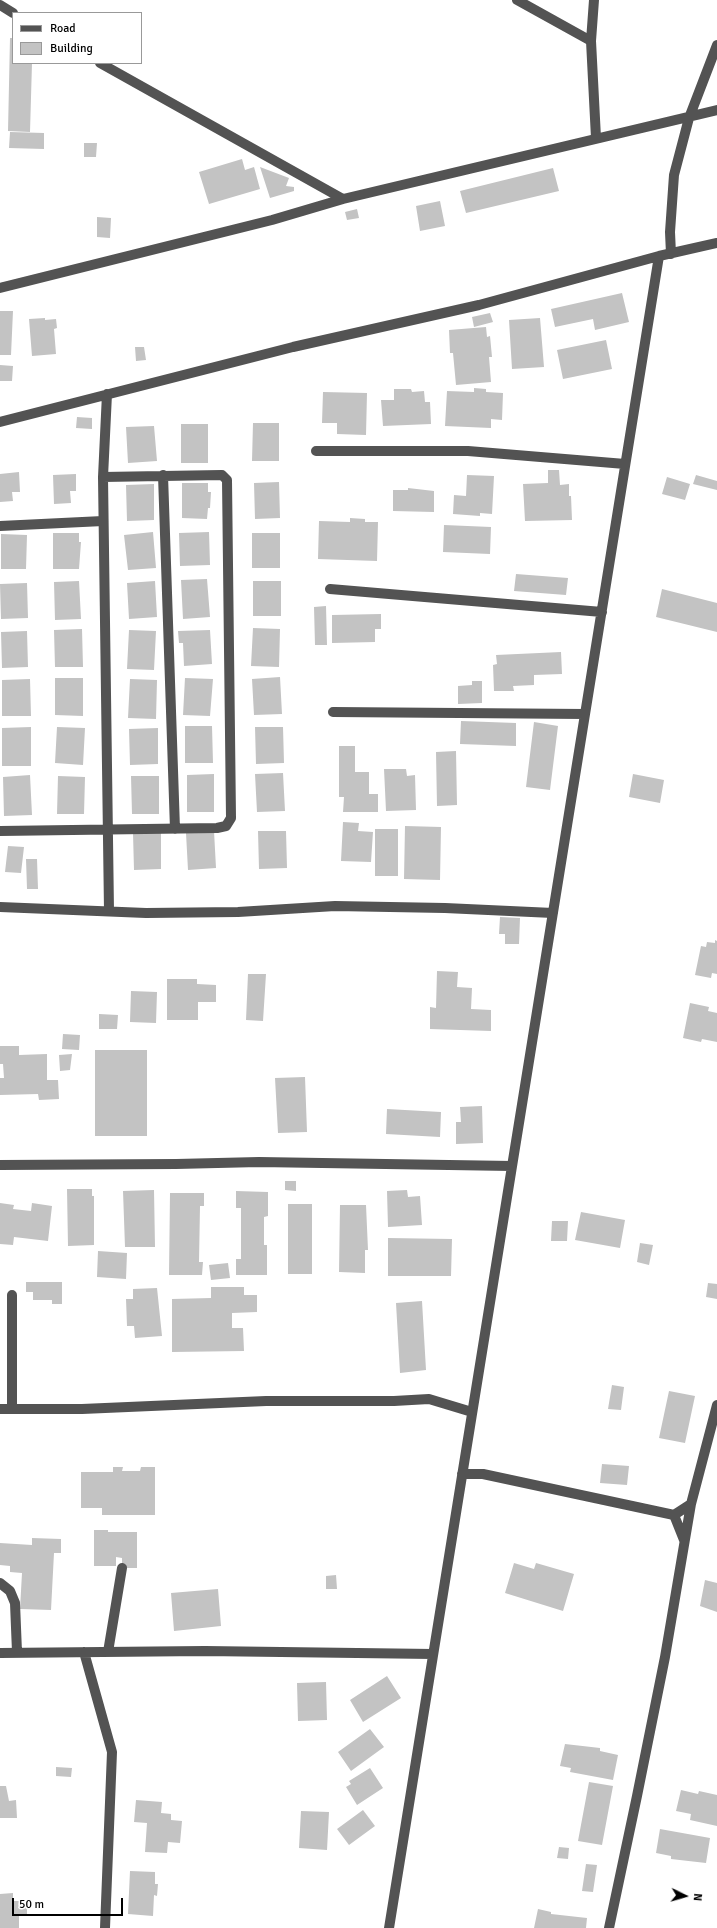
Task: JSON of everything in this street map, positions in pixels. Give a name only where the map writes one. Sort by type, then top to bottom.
[{"type":"street","points":[[517,0],[591,41]]},
{"type":"street","points":[[594,0],[591,41],[596,138]]},
{"type":"street","points":[[0,5],[12,12]]},
{"type":"street","points":[[671,254],[670,232],[674,175],[689,118],[717,44]]},
{"type":"street","points":[[102,64],[343,199]]},
{"type":"street","points":[[0,288],[272,220],[343,199],[596,138],[689,118],[717,110]]},
{"type":"street","points":[[0,422],[293,347],[478,305],[659,256],[717,243]]},
{"type":"street","points":[[389,1928],[659,256]]},
{"type":"street","points":[[107,394],[103,477],[109,911]]},
{"type":"street","points":[[316,451],[468,451],[625,464]]},
{"type":"street","points":[[163,475],[175,829]]},
{"type":"street","points":[[0,831],[175,829],[226,826],[231,818],[227,480],[222,475],[103,477]]},
{"type":"street","points":[[0,526],[104,521]]},
{"type":"street","points":[[330,589],[602,612]]},
{"type":"street","points":[[333,712],[585,714]]},
{"type":"street","points":[[0,907],[146,913],[238,912],[336,906],[445,908],[553,914]]},
{"type":"street","points":[[0,1165],[259,1162],[512,1166]]},
{"type":"street","points":[[12,1295],[12,1409]]},
{"type":"street","points":[[0,1409],[82,1409],[266,1401],[394,1401],[429,1399],[472,1412]]},
{"type":"street","points":[[609,1928],[665,1657],[691,1504],[717,1405]]},
{"type":"street","points":[[462,1474],[482,1474],[674,1515],[691,1504]]},
{"type":"street","points":[[674,1515],[684,1540]]},
{"type":"street","points":[[108,1652],[122,1568]]},
{"type":"street","points":[[0,1583],[10,1591],[15,1603],[17,1652]]},
{"type":"street","points":[[0,1653],[213,1651],[433,1654]]},
{"type":"street","points":[[84,1652],[112,1752],[105,1928]]},
{"type":"building","points":[[10,38],[12,38],[12,64],[32,64],[30,132],[8,131]]},
{"type":"building","points":[[10,132],[44,133],[44,149],[9,148]]},
{"type":"building","points":[[84,143],[97,143],[96,157],[84,157]]},
{"type":"building","points":[[242,159],[245,170],[254,167],[260,189],[209,204],[199,172]]},
{"type":"building","points":[[260,167],[289,178],[286,186],[294,187],[294,191],[270,198]]},
{"type":"building","points":[[553,168],[559,191],[466,213],[460,191]]},
{"type":"building","points":[[440,201],[445,226],[420,231],[416,206]]},
{"type":"building","points":[[357,209],[359,218],[347,220],[345,212]]},
{"type":"building","points":[[97,217],[111,218],[110,238],[97,237]]},
{"type":"building","points":[[622,293],[629,322],[595,330],[593,319],[555,327],[551,309]]},
{"type":"building","points":[[0,311],[13,311],[11,355],[0,355]]},
{"type":"building","points":[[490,313],[493,322],[474,327],[472,317]]},
{"type":"building","points":[[45,318],[45,320],[56,319],[57,328],[54,329],[56,354],[32,356],[29,319]]},
{"type":"building","points":[[540,318],[544,367],[512,369],[509,320]]},
{"type":"building","points":[[486,327],[487,337],[490,336],[492,357],[489,357],[491,382],[456,385],[453,353],[450,353],[449,330]]},
{"type":"building","points":[[606,340],[612,369],[563,379],[557,350]]},
{"type":"building","points":[[135,347],[144,347],[146,360],[136,361]]},
{"type":"building","points":[[0,365],[13,366],[12,381],[0,381]]},
{"type":"building","points":[[474,388],[486,389],[486,392],[503,393],[502,420],[491,419],[491,428],[445,426],[447,391],[474,392]]},
{"type":"building","points":[[394,389],[411,389],[412,392],[424,391],[425,402],[430,402],[431,424],[383,426],[381,400],[394,400]]},
{"type":"building","points":[[323,392],[367,393],[366,435],[337,434],[337,423],[322,423]]},
{"type":"building","points":[[77,417],[92,418],[92,429],[76,428]]},
{"type":"building","points":[[253,423],[279,423],[279,461],[252,461]]},
{"type":"building","points":[[181,424],[208,424],[208,463],[181,463]]},
{"type":"building","points":[[154,426],[157,461],[128,463],[126,427]]},
{"type":"building","points":[[548,470],[559,470],[560,485],[569,484],[572,520],[525,521],[523,484],[548,483]]},
{"type":"building","points":[[19,472],[20,492],[12,492],[13,501],[0,502],[0,474]]},
{"type":"building","points":[[76,474],[76,491],[70,491],[71,503],[54,504],[53,475]]},
{"type":"building","points":[[467,475],[494,476],[492,514],[480,513],[480,516],[453,514],[454,495],[466,496]]},
{"type":"building","points":[[696,475],[717,481],[717,490],[693,484]]},
{"type":"building","points":[[667,477],[690,484],[685,500],[662,494]]},
{"type":"building","points":[[279,482],[280,518],[255,519],[254,483]]},
{"type":"building","points":[[182,483],[208,483],[208,492],[211,492],[210,508],[208,508],[207,519],[182,518]]},
{"type":"building","points":[[154,484],[154,520],[127,521],[126,485]]},
{"type":"building","points":[[408,488],[434,491],[434,512],[393,511],[393,490],[408,490]]},
{"type":"building","points":[[350,518],[365,519],[365,522],[378,522],[377,561],[318,559],[319,521],[350,522]]},
{"type":"building","points":[[444,525],[491,527],[490,554],[443,552]]},
{"type":"building","points":[[153,532],[156,568],[128,570],[124,535]]},
{"type":"building","points":[[209,532],[210,565],[180,566],[179,533]]},
{"type":"building","points":[[53,533],[79,533],[79,542],[81,542],[79,569],[53,569]]},
{"type":"building","points":[[252,533],[280,533],[280,568],[252,568]]},
{"type":"building","points":[[1,534],[27,535],[26,569],[1,569]]},
{"type":"building","points":[[516,574],[568,578],[566,595],[514,591]]},
{"type":"building","points":[[207,579],[210,617],[183,619],[181,580]]},
{"type":"building","points":[[79,581],[81,619],[55,620],[54,582]]},
{"type":"building","points":[[155,581],[157,617],[129,619],[127,583]]},
{"type":"building","points":[[253,581],[281,581],[281,616],[253,616]]},
{"type":"building","points":[[27,583],[28,618],[1,619],[0,584]]},
{"type":"building","points":[[662,589],[717,603],[717,632],[656,617]]},
{"type":"building","points":[[326,606],[327,645],[315,645],[314,607]]},
{"type":"building","points":[[381,614],[381,629],[375,629],[375,642],[332,643],[332,615]]},
{"type":"building","points":[[253,628],[280,629],[279,667],[251,666]]},
{"type":"building","points":[[82,629],[83,667],[55,667],[54,630]]},
{"type":"building","points":[[129,630],[156,631],[154,670],[127,669]]},
{"type":"building","points":[[210,630],[212,664],[184,666],[183,643],[179,643],[178,631]]},
{"type":"building","points":[[27,631],[28,667],[2,668],[1,632]]},
{"type":"building","points":[[561,652],[562,674],[534,675],[534,685],[513,686],[514,691],[494,691],[493,665],[497,664],[496,655]]},
{"type":"building","points":[[280,677],[282,714],[254,715],[252,679]]},
{"type":"building","points":[[55,678],[83,678],[83,716],[55,715]]},
{"type":"building","points":[[185,678],[213,679],[210,716],[183,715]]},
{"type":"building","points":[[30,679],[31,716],[2,716],[2,680]]},
{"type":"building","points":[[130,679],[157,680],[156,719],[128,718]]},
{"type":"building","points":[[472,681],[482,681],[482,703],[458,704],[458,686],[472,685]]},
{"type":"building","points":[[461,721],[516,723],[516,746],[460,744]]},
{"type":"building","points":[[534,722],[558,726],[550,790],[526,787]]},
{"type":"building","points":[[185,726],[212,726],[213,763],[185,763]]},
{"type":"building","points":[[31,727],[31,766],[2,766],[2,728]]},
{"type":"building","points":[[57,727],[85,728],[83,765],[55,763]]},
{"type":"building","points":[[255,727],[283,727],[284,763],[256,764]]},
{"type":"building","points":[[158,728],[158,764],[130,765],[129,729]]},
{"type":"building","points":[[339,746],[355,746],[355,772],[369,772],[369,794],[378,794],[378,812],[343,812],[344,797],[339,797]]},
{"type":"building","points":[[456,751],[457,805],[437,806],[436,752]]},
{"type":"building","points":[[384,769],[406,769],[407,776],[415,775],[416,810],[386,811]]},
{"type":"building","points":[[283,773],[285,811],[257,812],[255,774]]},
{"type":"building","points":[[214,774],[214,812],[187,812],[187,775]]},
{"type":"building","points":[[633,774],[664,780],[660,803],[629,797]]},
{"type":"building","points":[[30,775],[32,815],[4,816],[3,777]]},
{"type":"building","points":[[58,776],[85,777],[84,814],[57,814]]},
{"type":"building","points":[[131,776],[159,776],[159,814],[132,814]]},
{"type":"building","points":[[343,822],[359,823],[358,831],[373,832],[371,862],[341,861]]},
{"type":"building","points":[[405,826],[441,827],[440,880],[404,879]]},
{"type":"building","points":[[375,829],[398,829],[398,876],[375,876]]},
{"type":"building","points":[[214,831],[216,868],[188,870],[186,833]]},
{"type":"building","points":[[258,831],[286,831],[287,868],[259,869]]},
{"type":"building","points":[[133,833],[161,833],[161,869],[134,870]]},
{"type":"building","points":[[8,846],[24,847],[21,873],[5,872]]},
{"type":"building","points":[[26,859],[37,859],[38,889],[27,889]]},
{"type":"building","points":[[500,917],[520,918],[519,944],[505,944],[505,934],[499,934]]},
{"type":"building","points":[[715,940],[717,941],[717,974],[712,973],[711,978],[695,975],[701,946],[706,947],[707,942],[715,943]]},
{"type":"building","points":[[437,971],[458,972],[457,987],[472,988],[471,1009],[491,1010],[491,1031],[430,1029],[430,1007],[436,1008]]},
{"type":"building","points":[[248,974],[266,974],[263,1021],[246,1020]]},
{"type":"building","points":[[167,979],[197,979],[197,984],[216,985],[216,1002],[198,1002],[198,1020],[167,1020]]},
{"type":"building","points":[[131,991],[157,992],[156,1023],[130,1022]]},
{"type":"building","points":[[690,1003],[709,1007],[708,1011],[717,1013],[717,1042],[702,1039],[701,1042],[683,1038]]},
{"type":"building","points":[[99,1014],[118,1015],[117,1029],[99,1029]]},
{"type":"building","points":[[63,1034],[80,1035],[79,1050],[62,1049]]},
{"type":"building","points":[[0,1046],[19,1046],[19,1055],[47,1054],[47,1080],[58,1080],[59,1099],[39,1100],[38,1094],[0,1095],[0,1078],[4,1078],[3,1064],[0,1064]]},
{"type":"building","points":[[95,1050],[147,1050],[147,1136],[95,1136]]},
{"type":"building","points":[[72,1054],[70,1070],[60,1071],[59,1055]]},
{"type":"building","points":[[305,1077],[307,1132],[278,1133],[275,1078]]},
{"type":"building","points":[[482,1106],[483,1143],[456,1144],[456,1122],[461,1122],[460,1107]]},
{"type":"building","points":[[387,1109],[441,1112],[440,1137],[386,1134]]},
{"type":"building","points":[[285,1181],[296,1181],[296,1191],[285,1190]]},
{"type":"building","points":[[67,1189],[92,1189],[92,1196],[94,1196],[94,1245],[68,1246]]},
{"type":"building","points":[[154,1190],[155,1247],[125,1247],[123,1191]]},
{"type":"building","points":[[407,1190],[408,1197],[420,1196],[422,1225],[388,1227],[387,1191]]},
{"type":"building","points":[[236,1191],[268,1192],[268,1216],[264,1217],[264,1245],[267,1245],[267,1275],[236,1275],[236,1259],[241,1259],[241,1208],[236,1208]]},
{"type":"building","points":[[170,1193],[204,1193],[204,1206],[200,1206],[199,1262],[203,1262],[202,1275],[169,1275]]},
{"type":"building","points":[[0,1203],[14,1205],[13,1209],[31,1211],[32,1203],[52,1206],[48,1241],[14,1237],[13,1245],[0,1244]]},
{"type":"building","points":[[288,1204],[312,1204],[312,1274],[288,1274]]},
{"type":"building","points":[[340,1205],[366,1205],[368,1250],[365,1250],[365,1273],[339,1272]]},
{"type":"building","points":[[581,1212],[625,1220],[620,1248],[575,1240]]},
{"type":"building","points":[[552,1221],[568,1221],[567,1241],[551,1241]]},
{"type":"building","points":[[388,1238],[452,1239],[451,1276],[388,1276]]},
{"type":"building","points":[[640,1243],[653,1245],[649,1265],[637,1262]]},
{"type":"building","points":[[98,1251],[127,1253],[126,1279],[97,1277]]},
{"type":"building","points":[[228,1263],[230,1278],[211,1280],[209,1265]]},
{"type":"building","points":[[26,1282],[62,1282],[62,1304],[52,1304],[52,1300],[33,1300],[33,1292],[26,1292]]},
{"type":"building","points":[[708,1283],[717,1284],[717,1299],[706,1297]]},
{"type":"building","points":[[211,1287],[244,1287],[244,1295],[257,1295],[257,1312],[232,1313],[232,1328],[243,1328],[244,1351],[172,1352],[172,1299],[211,1298]]},
{"type":"building","points":[[157,1288],[162,1336],[135,1338],[134,1326],[127,1326],[126,1299],[133,1299],[133,1289]]},
{"type":"building","points":[[422,1301],[426,1370],[400,1373],[396,1303]]},
{"type":"building","points":[[612,1385],[624,1387],[621,1410],[608,1409]]},
{"type":"building","points":[[669,1391],[695,1396],[685,1443],[659,1438]]},
{"type":"building","points":[[602,1464],[629,1466],[627,1485],[600,1483]]},
{"type":"building","points":[[113,1467],[123,1467],[122,1471],[140,1471],[141,1467],[155,1467],[155,1515],[102,1515],[102,1508],[81,1508],[81,1472],[113,1472]]},
{"type":"building","points":[[94,1530],[108,1530],[108,1532],[137,1532],[137,1568],[122,1568],[122,1558],[116,1557],[116,1566],[94,1566]]},
{"type":"building","points":[[32,1538],[61,1539],[61,1553],[54,1553],[51,1610],[20,1609],[22,1573],[10,1572],[10,1566],[0,1565],[0,1543],[32,1545]]},
{"type":"building","points":[[514,1563],[534,1569],[536,1563],[574,1574],[563,1611],[505,1593]]},
{"type":"building","points":[[336,1575],[337,1589],[326,1589],[326,1576]]},
{"type":"building","points":[[705,1580],[717,1583],[717,1612],[700,1606]]},
{"type":"building","points":[[218,1589],[221,1626],[174,1631],[171,1593]]},
{"type":"building","points":[[387,1676],[401,1698],[363,1722],[350,1700]]},
{"type":"building","points":[[326,1682],[327,1720],[298,1721],[297,1683]]},
{"type":"building","points":[[370,1729],[384,1747],[351,1771],[338,1752]]},
{"type":"building","points":[[565,1744],[600,1748],[600,1751],[618,1755],[613,1780],[570,1772],[571,1768],[560,1766]]},
{"type":"building","points":[[56,1767],[72,1768],[71,1777],[56,1776]]},
{"type":"building","points":[[370,1768],[383,1788],[357,1805],[346,1787],[351,1784],[349,1781]]},
{"type":"building","points":[[589,1782],[613,1786],[602,1845],[578,1841]]},
{"type":"building","points":[[0,1786],[6,1786],[9,1801],[16,1800],[17,1818],[0,1818]]},
{"type":"building","points":[[681,1790],[698,1794],[699,1791],[717,1795],[717,1826],[690,1820],[691,1814],[676,1811]]},
{"type":"building","points":[[136,1800],[162,1802],[161,1813],[171,1814],[171,1820],[182,1821],[180,1843],[168,1842],[167,1853],[145,1852],[147,1823],[134,1822]]},
{"type":"building","points":[[363,1810],[375,1826],[349,1845],[337,1829]]},
{"type":"building","points":[[301,1811],[329,1812],[327,1850],[299,1848]]},
{"type":"building","points":[[660,1829],[710,1838],[706,1863],[671,1859],[671,1856],[656,1853]]},
{"type":"building","points":[[559,1847],[569,1848],[568,1859],[557,1858]]},
{"type":"building","points":[[586,1864],[597,1865],[593,1892],[582,1891]]},
{"type":"building","points":[[130,1871],[155,1872],[155,1884],[158,1884],[157,1896],[154,1895],[153,1916],[128,1914]]},
{"type":"building","points":[[13,1893],[13,1901],[27,1901],[27,1916],[19,1916],[19,1928],[0,1928],[0,1894]]},
{"type":"building","points":[[538,1909],[551,1912],[551,1914],[587,1918],[586,1928],[534,1928]]}]
